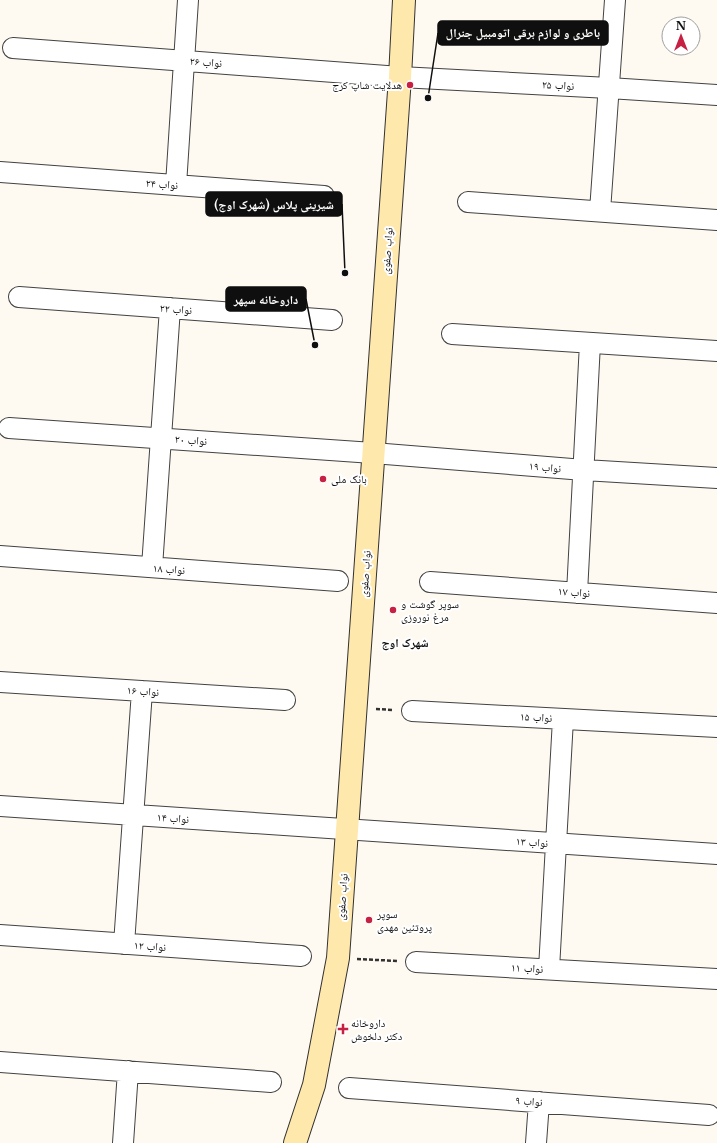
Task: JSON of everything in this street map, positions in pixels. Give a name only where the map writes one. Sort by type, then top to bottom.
[{"type":"street","points":[[176,185],[188,0]]},
{"type":"street","name":"نواب صفوی","points":[[295,1143],[314,1085],[338,958],[400,77],[404,0]]},
{"type":"street","points":[[600,211],[615,0]]},
{"type":"street","name":"نواب ۲۶","points":[[13,48],[400,77]]},
{"type":"street","name":"نواب ۲۵","points":[[400,77],[717,95]]},
{"type":"street","name":"نواب ۲۴","points":[[0,172],[324,196]]},
{"type":"street","points":[[468,202],[717,220]]},
{"type":"street","name":"نواب ۲۲","points":[[19,297],[332,320]]},
{"type":"street","points":[[152,567],[170,308]]},
{"type":"street","points":[[452,334],[717,351]]},
{"type":"street","points":[[577,593],[590,343]]},
{"type":"street","name":"نواب ۲۰","points":[[9,428],[373,453]]},
{"type":"street","name":"نواب ۱۹","points":[[373,453],[584,470],[717,478]]},
{"type":"street","name":"نواب ۱۸","points":[[0,556],[338,581]]},
{"type":"street","name":"نواب ۱۷","points":[[430,582],[717,603]]},
{"type":"street","name":"نواب ۱۶","points":[[0,682],[285,700]]},
{"type":"street","points":[[124,944],[142,691]]},
{"type":"street","name":"نواب ۱۵","points":[[412,711],[717,727]]},
{"type":"street","points":[[549,969],[563,719]]},
{"type":"street","name":"نواب ۱۴","points":[[0,806],[347,830]]},
{"type":"street","name":"نواب ۱۳","points":[[347,830],[717,854]]},
{"type":"street","name":"نواب ۱۲","points":[[0,936],[301,956]]},
{"type":"street","name":"نواب ۱۱","points":[[416,962],[717,979]]},
{"type":"street","points":[[0,1062],[271,1082]]},
{"type":"street","points":[[123,1143],[128,1071]]},
{"type":"street","name":"نواب ۹","points":[[349,1088],[709,1115]]},
{"type":"street","points":[[536,1143],[539,1102]]},
{"type":"path","points":[[356,708],[412,711]]},
{"type":"path","points":[[338,958],[416,962]]},
{"type":"place","name":"هدلایت شاپ کرج","points":[[410,85]]},
{"type":"place","name":"باطری و لوازم برقی اتومبیل جنرال","points":[[428,98]]},
{"type":"place","name":"شیرینی پلاس (شهرک اوج)","points":[[345,273]]},
{"type":"place","name":"داروخانه سپهر","points":[[315,345]]},
{"type":"place","name":"بانک ملی","points":[[323,479]]},
{"type":"place","name":"سوپر گوشت و مرغ نوروزی","points":[[393,610]]},
{"type":"place","name":"سوپر پروتئین مهدی","points":[[369,920]]},
{"type":"place","name":"داروخانه دکتر دلخوش","points":[[343,1029]]},
{"type":"district","name":"شهرک اوج","points":[[405,642]]}]
